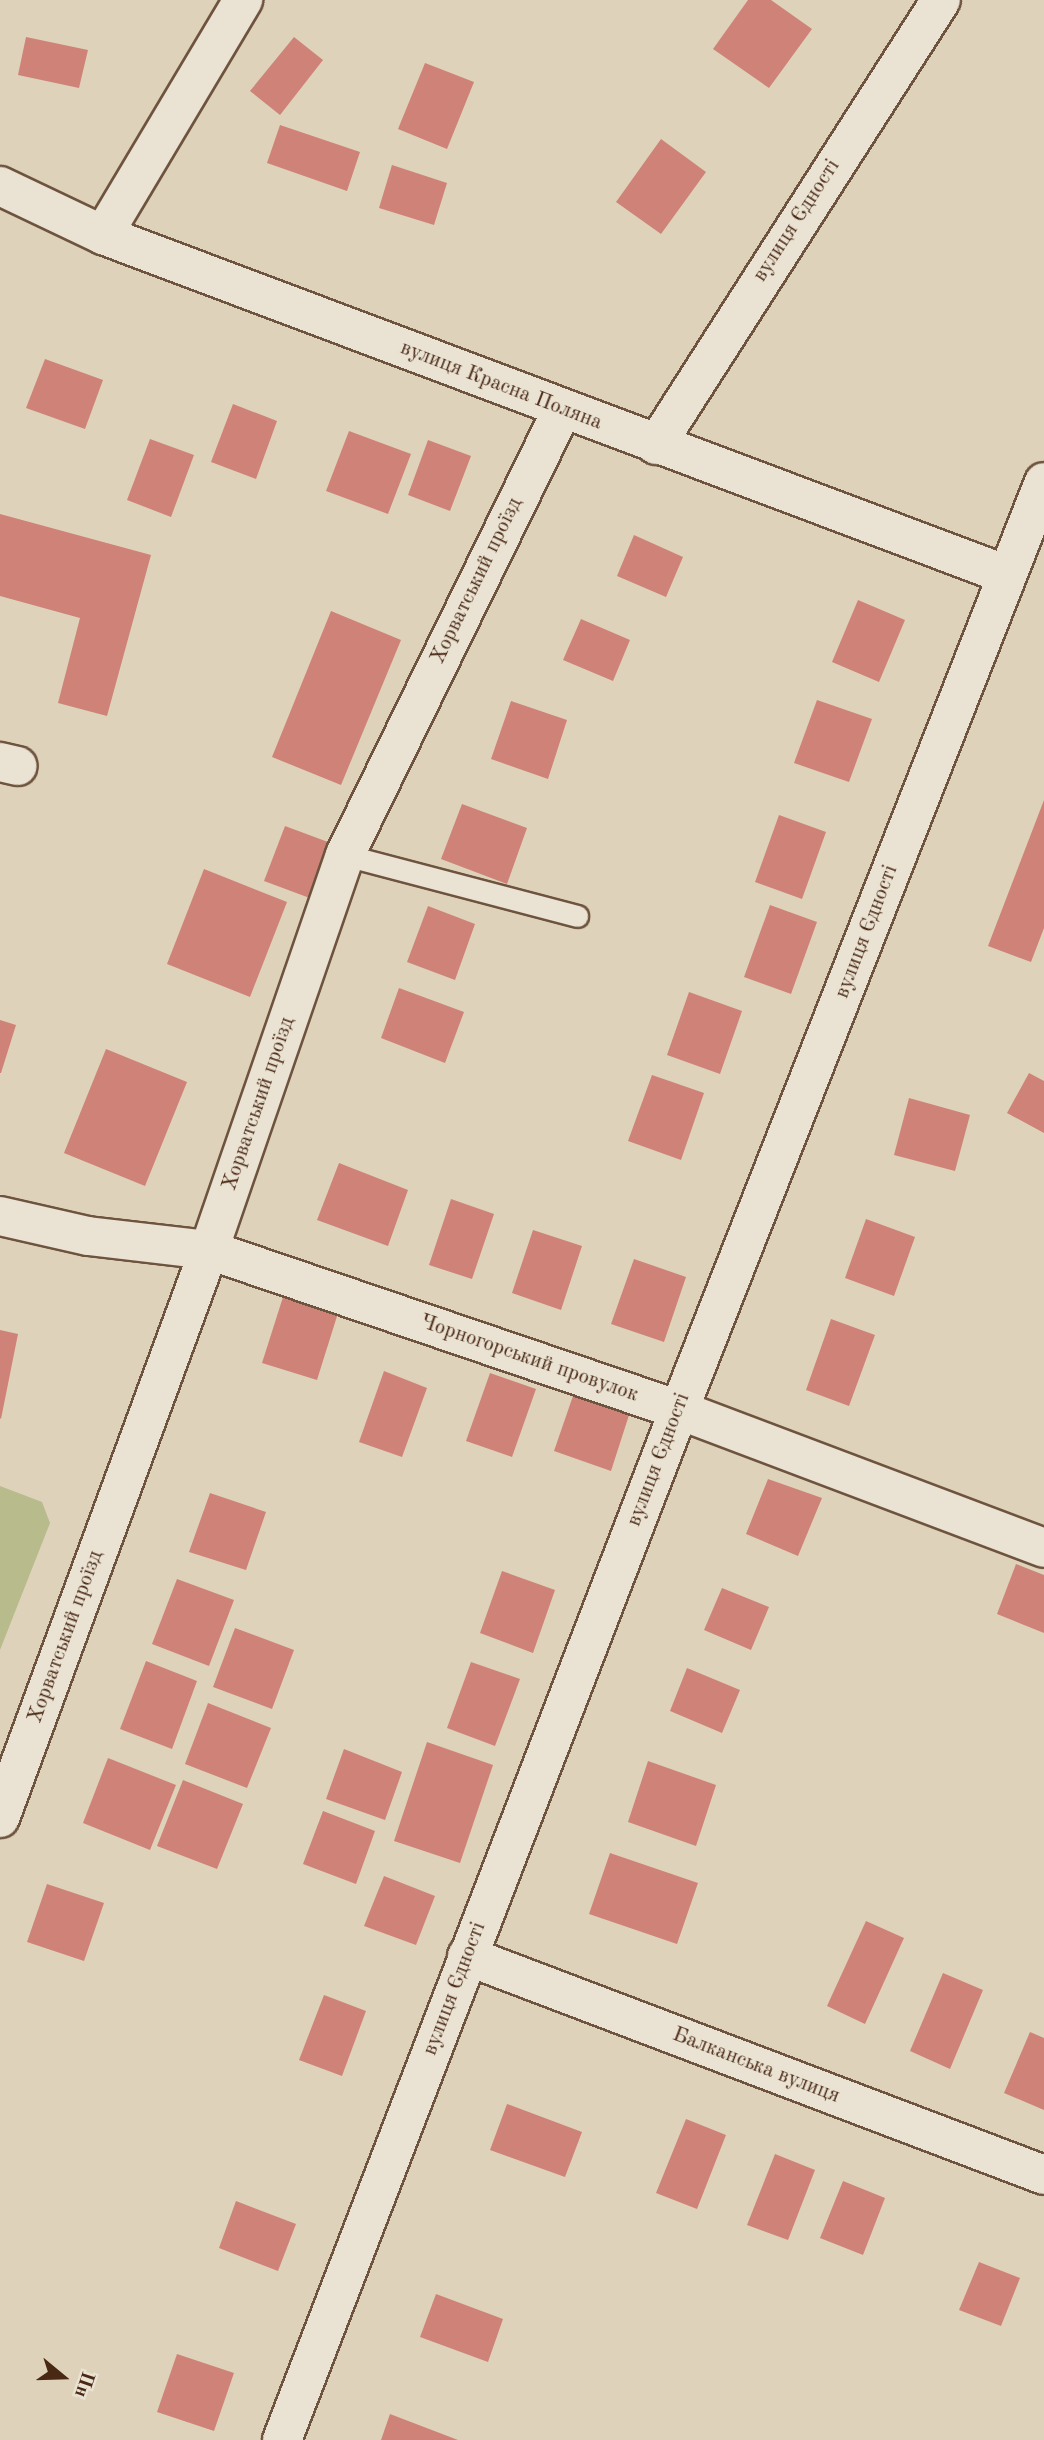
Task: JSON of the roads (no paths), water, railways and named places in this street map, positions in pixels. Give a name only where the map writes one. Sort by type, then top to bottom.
[{"type":"street","points":[[103,235],[243,0]]},
{"type":"street","name":"вулиця Єдності","points":[[656,444],[941,0]]},
{"type":"street","name":"вулиця Красна Поляна","points":[[0,186],[103,235],[1007,575]]},
{"type":"street","name":"Хорватський проїзд","points":[[0,1818],[209,1250],[345,855],[562,409]]},
{"type":"street","name":"вулиця Єдності","points":[[282,2440],[678,1410],[1044,482]]},
{"type":"street","name":"Чорногорський провулок","points":[[0,1216],[88,1236],[209,1250],[678,1410],[1044,1549]]},
{"type":"street","name":"Балканська вулиця","points":[[467,1956],[1044,2175]]},
{"type":"lane","points":[[345,855],[577,916]]}]
